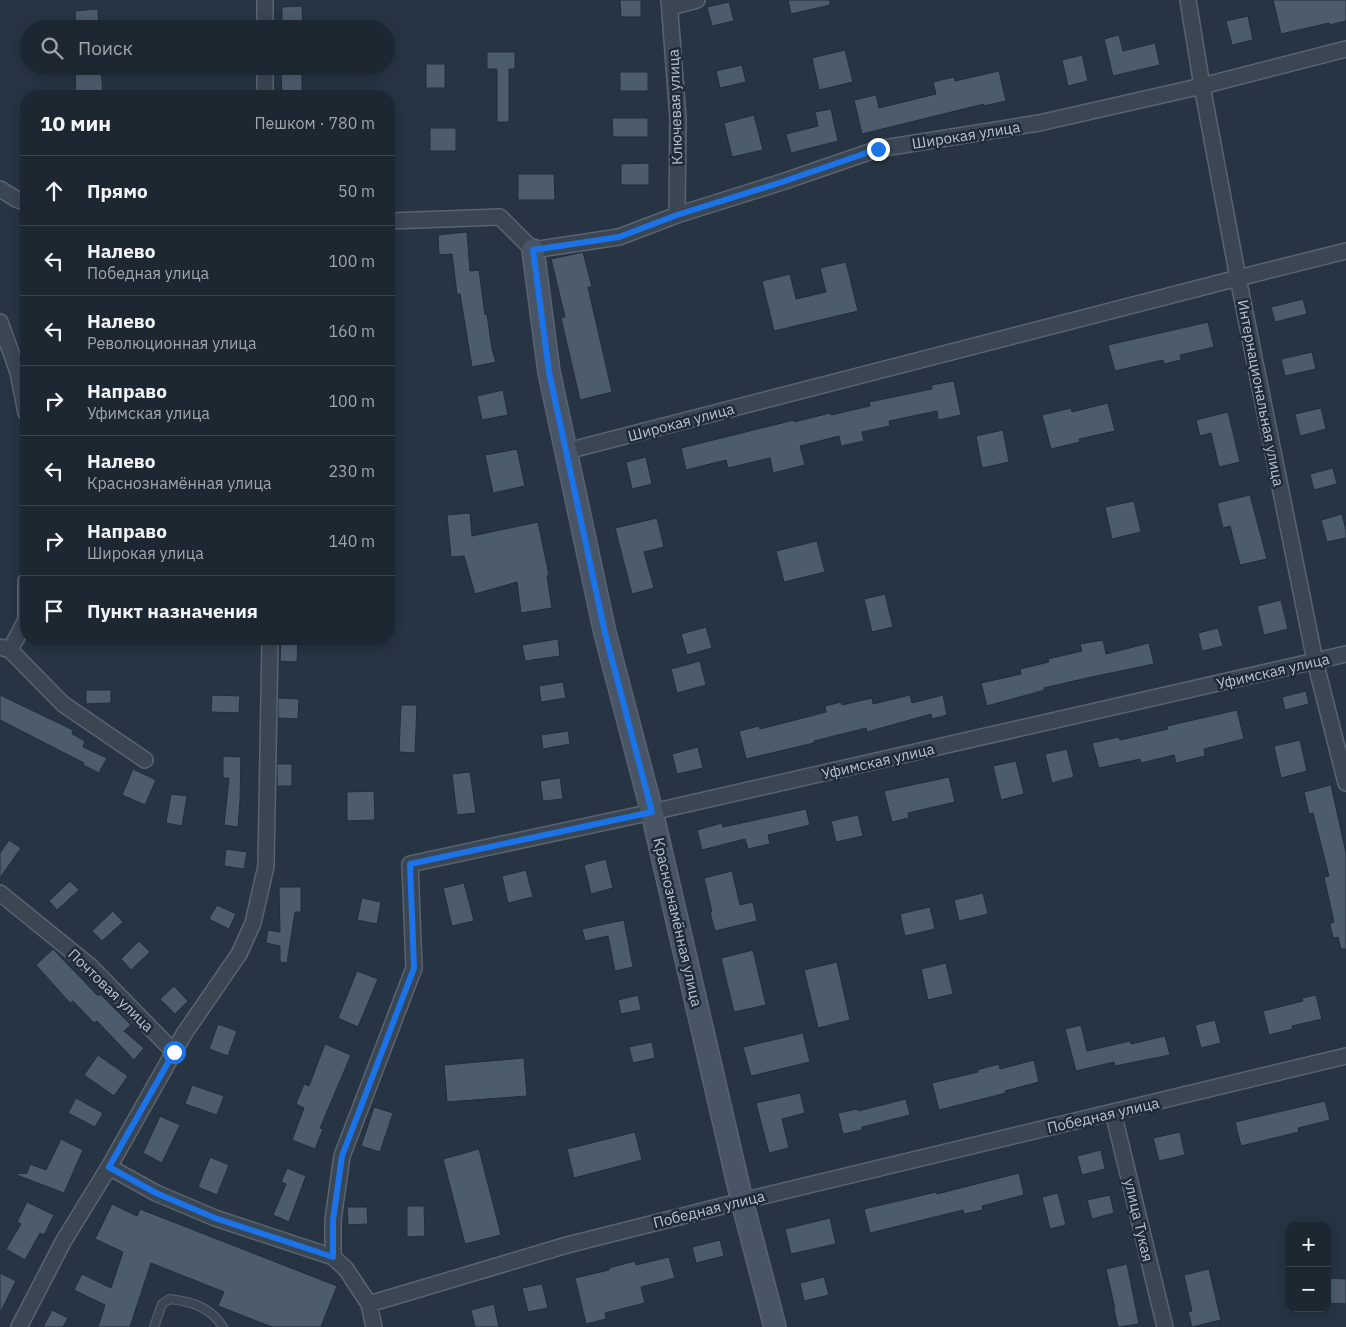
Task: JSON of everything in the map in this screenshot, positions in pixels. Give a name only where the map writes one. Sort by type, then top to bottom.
[{"type":"street","points":[[265,0],[265,20]]},
{"type":"street","points":[[670,4],[697,0]]},
{"type":"street","name":"Интернациональная улица","points":[[1188,0],[1238,278],[1315,661],[1346,783]]},
{"type":"street","name":"Ключевая улица","points":[[670,4],[678,118],[677,215]]},
{"type":"street","name":"Широкая улица","points":[[533,250],[619,237],[677,215],[878,149],[1039,123],[1202,86],[1346,49]]},
{"type":"street","points":[[265,75],[265,90]]},
{"type":"street","points":[[0,189],[20,201]]},
{"type":"street","points":[[395,221],[500,217],[533,250]]},
{"type":"street","name":"Краснознамённая улица","points":[[533,250],[549,372],[605,633],[652,812],[742,1201],[775,1327]]},
{"type":"street","name":"Широкая улица","points":[[567,451],[1346,251]]},
{"type":"street","points":[[1,328],[18,372],[20,382]]},
{"type":"street","points":[[20,628],[5,648],[63,704],[144,760]]},
{"type":"street","points":[[19,1327],[63,1242],[109,1167],[184,1034],[239,954],[253,923],[266,866],[270,645]]},
{"type":"street","name":"Уфимская улица","points":[[333,1257],[333,1220],[342,1156],[414,968],[410,864],[652,812],[1346,654]]},
{"type":"street","name":"Почтовая улица","points":[[0,893],[90,966],[174,1052]]},
{"type":"street","name":"Победная улица","points":[[369,1304],[568,1245],[742,1201],[1346,1056]]},
{"type":"street","name":"улица Тукая","points":[[1113,1112],[1165,1327]]},
{"type":"street","points":[[109,1167],[156,1193],[215,1218],[333,1257],[346,1269],[369,1304],[374,1327]]},
{"type":"lane","points":[[154,1327],[162,1304],[170,1299],[183,1300],[202,1307],[216,1316],[223,1327]]},
{"type":"building","points":[[620,0],[641,0],[641,17],[621,17]]},
{"type":"building","points":[[788,0],[830,0],[830,5],[791,14]]},
{"type":"building","points":[[1273,0],[1346,0],[1346,21],[1281,34]]},
{"type":"building","points":[[729,2],[734,21],[712,26],[707,7]]},
{"type":"building","points":[[302,6],[303,20],[282,20],[282,7]]},
{"type":"building","points":[[98,9],[99,20],[76,20],[75,11]]},
{"type":"building","points":[[1248,16],[1253,40],[1232,45],[1226,21]]},
{"type":"building","points":[[1119,35],[1123,51],[1155,43],[1160,65],[1113,76],[1104,39]]},
{"type":"building","points":[[845,50],[853,82],[819,90],[812,58]]},
{"type":"building","points":[[487,52],[515,52],[515,69],[509,69],[509,122],[497,122],[497,69],[487,69]]},
{"type":"building","points":[[1082,55],[1088,81],[1068,86],[1062,60]]},
{"type":"building","points":[[426,64],[445,64],[445,88],[426,88]]},
{"type":"building","points":[[742,65],[746,82],[720,88],[716,71]]},
{"type":"building","points":[[999,71],[1006,101],[984,106],[984,104],[862,134],[854,100],[876,95],[879,108],[936,94],[933,82],[954,77],[955,81]]},
{"type":"building","points":[[620,72],[648,72],[648,91],[620,91]]},
{"type":"building","points":[[75,75],[102,75],[103,90],[76,90]]},
{"type":"building","points":[[281,75],[302,75],[302,90],[282,90]]},
{"type":"building","points":[[831,109],[838,141],[791,153],[786,134],[818,126],[815,112]]},
{"type":"building","points":[[754,115],[763,150],[732,157],[724,123]]},
{"type":"building","points":[[612,118],[648,118],[648,137],[613,137]]},
{"type":"building","points":[[430,128],[456,128],[456,151],[430,151]]},
{"type":"building","points":[[649,163],[649,185],[621,185],[621,164]]},
{"type":"building","points":[[518,174],[554,174],[555,200],[518,200]]},
{"type":"building","points":[[467,232],[470,271],[479,270],[485,315],[487,314],[492,349],[496,362],[472,367],[460,294],[457,294],[452,254],[439,255],[438,235]]},
{"type":"building","points":[[583,252],[592,287],[588,287],[612,392],[580,400],[561,318],[565,317],[551,259]]},
{"type":"building","points":[[846,262],[858,311],[774,331],[762,281],[790,274],[796,299],[826,292],[820,268]]},
{"type":"building","points":[[1303,299],[1307,314],[1275,322],[1271,307]]},
{"type":"building","points":[[1208,322],[1214,347],[1180,355],[1181,360],[1164,364],[1163,360],[1115,371],[1108,345]]},
{"type":"building","points":[[1312,352],[1316,369],[1285,376],[1281,359]]},
{"type":"building","points":[[954,381],[961,415],[938,420],[937,411],[889,421],[890,426],[862,432],[864,441],[841,446],[839,436],[800,446],[805,465],[773,473],[770,458],[728,468],[726,460],[686,470],[681,448],[794,420],[794,422],[870,406],[869,402],[932,389],[931,385]]},
{"type":"building","points":[[503,390],[508,415],[482,420],[477,396]]},
{"type":"building","points":[[1108,403],[1115,431],[1079,439],[1080,442],[1051,449],[1042,415],[1071,408],[1072,412]]},
{"type":"building","points":[[1321,408],[1326,429],[1300,436],[1295,414]]},
{"type":"building","points":[[1228,412],[1240,462],[1219,467],[1211,433],[1200,436],[1196,420]]},
{"type":"building","points":[[1003,430],[1009,462],[982,468],[976,436]]},
{"type":"building","points":[[517,449],[525,486],[493,493],[485,455]]},
{"type":"building","points":[[646,457],[652,484],[632,489],[626,462]]},
{"type":"building","points":[[1333,468],[1337,484],[1314,490],[1310,474]]},
{"type":"building","points":[[1250,495],[1267,559],[1240,565],[1230,526],[1223,528],[1217,503]]},
{"type":"building","points":[[1134,501],[1141,532],[1112,539],[1105,507]]},
{"type":"building","points":[[470,513],[472,536],[538,522],[549,575],[547,576],[552,608],[521,613],[517,582],[475,594],[464,556],[451,557],[447,515]]},
{"type":"building","points":[[1342,514],[1346,538],[1327,542],[1321,520]]},
{"type":"building","points":[[657,518],[664,547],[644,552],[654,588],[632,594],[615,528]]},
{"type":"building","points":[[817,541],[825,572],[784,582],[776,551]]},
{"type":"building","points":[[885,594],[893,627],[872,632],[864,599]]},
{"type":"building","points":[[1281,600],[1288,629],[1264,635],[1257,606]]},
{"type":"building","points":[[706,627],[712,648],[687,655],[681,634]]},
{"type":"building","points":[[1218,628],[1223,646],[1202,651],[1198,633]]},
{"type":"building","points":[[558,639],[560,656],[525,661],[522,645]]},
{"type":"building","points":[[1103,640],[1106,654],[1149,643],[1154,664],[1044,688],[1045,690],[987,706],[981,683],[1021,674],[1020,669],[1049,662],[1048,659],[1082,651],[1080,644]]},
{"type":"building","points":[[281,645],[298,645],[297,662],[280,661]]},
{"type":"building","points":[[700,661],[706,685],[677,693],[671,669]]},
{"type":"building","points":[[563,682],[566,698],[541,702],[539,686]]},
{"type":"building","points":[[86,690],[111,690],[111,703],[86,704]]},
{"type":"building","points":[[1306,691],[1309,704],[1285,710],[1282,697]]},
{"type":"building","points":[[0,695],[73,730],[72,734],[85,741],[83,747],[107,758],[99,773],[83,765],[84,763],[0,720]]},
{"type":"building","points":[[212,695],[240,696],[239,713],[211,712]]},
{"type":"building","points":[[910,695],[912,703],[943,695],[947,715],[932,719],[931,714],[867,732],[866,728],[814,741],[814,743],[746,759],[739,731],[759,726],[760,729],[826,712],[825,706],[841,702],[842,705],[872,698],[873,704]]},
{"type":"building","points":[[278,698],[299,699],[298,719],[278,718]]},
{"type":"building","points":[[401,705],[417,705],[415,753],[399,752]]},
{"type":"building","points":[[1237,710],[1244,739],[1204,749],[1205,756],[1176,763],[1174,755],[1141,763],[1140,759],[1099,768],[1092,743],[1119,737],[1120,740],[1168,729],[1167,726]]},
{"type":"building","points":[[568,731],[570,744],[543,749],[541,735]]},
{"type":"building","points":[[1300,740],[1307,771],[1281,778],[1274,746]]},
{"type":"building","points":[[698,747],[703,768],[677,774],[672,754]]},
{"type":"building","points":[[1067,749],[1074,777],[1052,783],[1045,754]]},
{"type":"building","points":[[223,756],[241,757],[238,827],[224,825],[229,778],[223,778]]},
{"type":"building","points":[[1016,761],[1024,794],[1001,800],[993,766]]},
{"type":"building","points":[[277,764],[292,764],[292,786],[277,786]]},
{"type":"building","points":[[133,769],[156,780],[145,805],[122,795]]},
{"type":"building","points":[[470,772],[476,813],[457,815],[452,774]]},
{"type":"building","points":[[949,777],[955,802],[908,813],[909,818],[892,822],[884,791]]},
{"type":"building","points":[[560,778],[563,799],[543,801],[540,781]]},
{"type":"building","points":[[1331,785],[1346,853],[1346,949],[1341,949],[1338,937],[1333,938],[1330,924],[1334,922],[1324,877],[1329,876],[1313,813],[1309,814],[1304,792]]},
{"type":"building","points":[[374,791],[375,820],[347,821],[347,792]]},
{"type":"building","points":[[171,794],[187,796],[182,826],[166,823]]},
{"type":"building","points":[[806,809],[810,825],[768,835],[770,844],[748,849],[745,839],[702,850],[697,830],[722,823],[723,827]]},
{"type":"building","points":[[858,815],[863,836],[836,842],[831,821]]},
{"type":"building","points":[[9,840],[21,848],[0,878],[0,853]]},
{"type":"building","points":[[226,849],[247,852],[244,869],[224,866]]},
{"type":"building","points":[[606,859],[613,888],[591,894],[584,865]]},
{"type":"building","points":[[526,870],[533,897],[508,903],[502,876]]},
{"type":"building","points":[[732,871],[740,905],[753,902],[757,921],[715,931],[704,878]]},
{"type":"building","points":[[70,881],[79,890],[57,910],[49,901]]},
{"type":"building","points":[[464,883],[474,921],[452,926],[443,888]]},
{"type":"building","points":[[279,887],[301,887],[301,912],[295,912],[287,963],[280,962],[280,946],[266,943],[268,930],[280,932]]},
{"type":"building","points":[[983,893],[988,914],[959,921],[954,900]]},
{"type":"building","points":[[362,898],[381,902],[377,924],[357,920]]},
{"type":"building","points":[[217,905],[236,914],[229,929],[209,919]]},
{"type":"building","points":[[930,907],[935,929],[905,936],[900,914]]},
{"type":"building","points":[[113,911],[123,922],[102,941],[92,931]]},
{"type":"building","points":[[624,920],[633,967],[615,971],[608,936],[585,941],[582,929]]},
{"type":"building","points":[[139,941],[150,952],[131,970],[121,959]]},
{"type":"building","points":[[53,949],[98,996],[100,994],[131,1025],[124,1031],[144,1048],[134,1060],[97,1021],[94,1023],[73,1001],[70,1003],[36,965]]},
{"type":"building","points":[[753,950],[766,1005],[734,1012],[721,958]]},
{"type":"building","points":[[837,962],[850,1020],[818,1028],[804,970]]},
{"type":"building","points":[[946,963],[953,994],[928,1000],[921,969]]},
{"type":"building","points":[[357,971],[378,979],[358,1027],[338,1018]]},
{"type":"building","points":[[174,986],[188,1001],[175,1014],[160,999]]},
{"type":"building","points":[[638,995],[641,1010],[621,1014],[618,1000]]},
{"type":"building","points":[[1316,995],[1322,1019],[1292,1026],[1293,1029],[1269,1035],[1263,1011],[1303,1001],[1302,998]]},
{"type":"building","points":[[1215,1020],[1221,1043],[1201,1048],[1195,1025]]},
{"type":"building","points":[[218,1024],[237,1031],[228,1056],[209,1049]]},
{"type":"building","points":[[1081,1025],[1087,1051],[1130,1041],[1131,1044],[1165,1036],[1170,1055],[1115,1066],[1114,1062],[1076,1071],[1065,1029]]},
{"type":"building","points":[[803,1033],[810,1062],[751,1076],[743,1047]]},
{"type":"building","points":[[652,1042],[655,1058],[633,1063],[629,1047]]},
{"type":"building","points":[[325,1044],[351,1055],[320,1128],[323,1129],[315,1149],[292,1140],[304,1108],[296,1104],[304,1084],[309,1086]]},
{"type":"building","points":[[98,1055],[128,1076],[114,1096],[84,1075]]},
{"type":"building","points":[[524,1058],[527,1096],[447,1102],[444,1065]]},
{"type":"building","points":[[1034,1060],[1039,1082],[1005,1091],[1006,1093],[939,1110],[932,1083],[978,1072],[977,1070],[999,1064],[1000,1069]]},
{"type":"building","points":[[192,1085],[224,1096],[217,1115],[185,1104]]},
{"type":"building","points":[[800,1093],[805,1113],[782,1119],[789,1148],[769,1153],[756,1103]]},
{"type":"building","points":[[76,1098],[103,1113],[95,1127],[68,1113]]},
{"type":"building","points":[[906,1099],[910,1115],[862,1127],[862,1130],[843,1134],[838,1113],[857,1109],[858,1111]]},
{"type":"building","points":[[1325,1101],[1330,1120],[1298,1128],[1299,1132],[1241,1146],[1235,1122]]},
{"type":"building","points":[[374,1107],[393,1113],[380,1152],[361,1146]]},
{"type":"building","points":[[160,1116],[180,1125],[162,1163],[143,1153]]},
{"type":"building","points":[[635,1132],[642,1160],[574,1178],[567,1149]]},
{"type":"building","points":[[1180,1132],[1185,1155],[1159,1161],[1153,1138]]},
{"type":"building","points":[[61,1139],[83,1150],[64,1193],[14,1174],[27,1173],[30,1164],[46,1170]]},
{"type":"building","points":[[479,1149],[501,1235],[465,1244],[443,1159]]},
{"type":"building","points":[[1101,1150],[1105,1169],[1082,1175],[1077,1156]]},
{"type":"building","points":[[210,1157],[229,1165],[217,1195],[198,1187]]},
{"type":"building","points":[[287,1168],[306,1176],[289,1222],[273,1215],[286,1184],[281,1182]]},
{"type":"building","points":[[1019,1173],[1024,1195],[982,1206],[983,1210],[964,1214],[963,1210],[870,1233],[864,1209],[936,1192],[937,1194]]},
{"type":"building","points":[[1058,1193],[1066,1225],[1050,1229],[1042,1197]]},
{"type":"building","points":[[1110,1195],[1114,1213],[1092,1219],[1087,1200]]},
{"type":"building","points":[[27,1202],[54,1215],[44,1235],[40,1233],[25,1260],[6,1249],[21,1224],[17,1222]]},
{"type":"building","points":[[112,1204],[137,1216],[140,1209],[337,1286],[321,1327],[272,1327],[218,1306],[224,1292],[151,1263],[130,1327],[98,1327],[105,1305],[74,1290],[82,1274],[111,1288],[123,1252],[95,1239]]},
{"type":"building","points":[[407,1206],[424,1206],[425,1236],[407,1237]]},
{"type":"building","points":[[347,1207],[367,1207],[368,1224],[348,1225]]},
{"type":"building","points":[[830,1218],[836,1244],[791,1254],[785,1229]]},
{"type":"building","points":[[720,1240],[724,1256],[696,1263],[692,1247]]},
{"type":"building","points":[[669,1257],[675,1278],[641,1287],[645,1303],[605,1313],[606,1319],[586,1324],[575,1278],[609,1270],[609,1268],[635,1261],[636,1265]]},
{"type":"building","points":[[1127,1264],[1139,1324],[1118,1327],[1106,1269]]},
{"type":"building","points":[[1209,1269],[1221,1320],[1192,1327],[1188,1312],[1192,1311],[1184,1275]]},
{"type":"building","points":[[0,1273],[16,1281],[0,1313]]},
{"type":"building","points":[[824,1277],[829,1295],[804,1301],[800,1283]]},
{"type":"building","points":[[1331,1278],[1346,1279],[1346,1304],[1331,1303]]},
{"type":"building","points":[[542,1284],[548,1308],[528,1312],[522,1288]]},
{"type":"building","points":[[494,1304],[499,1327],[475,1327],[471,1310]]},
{"type":"building","points":[[52,1310],[68,1318],[63,1327],[43,1327]]},
{"type":"route","points":[[174,1052],[109,1167],[156,1193],[215,1218],[333,1257],[333,1220],[342,1156],[414,968],[410,864],[652,812],[605,633],[549,372],[533,250],[619,237],[677,215],[878,149]]}]
